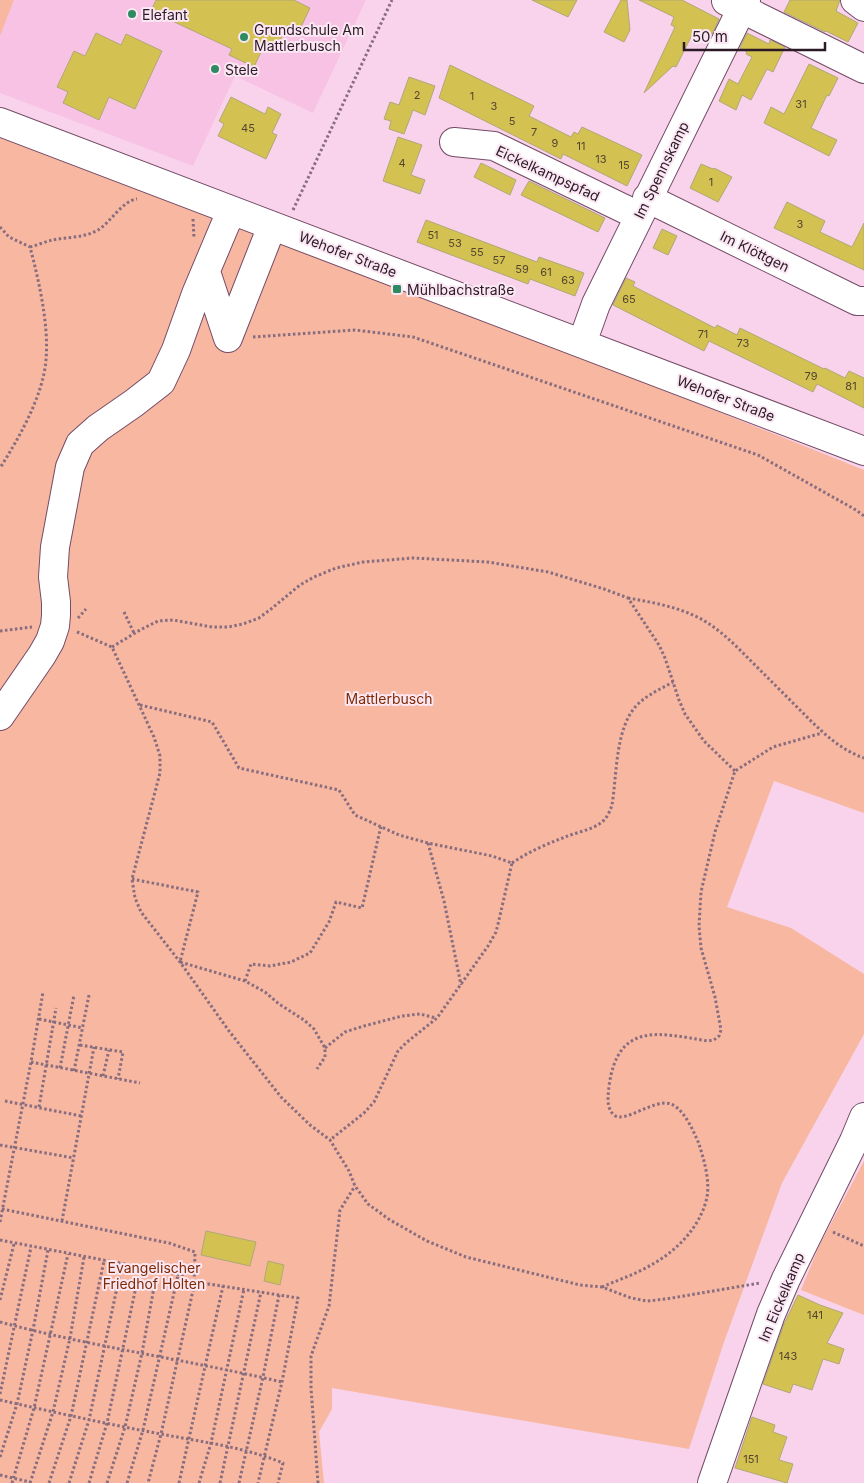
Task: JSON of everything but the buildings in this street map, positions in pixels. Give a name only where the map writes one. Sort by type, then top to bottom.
[{"type":"street","points":[[855,0],[864,7]]},
{"type":"street","points":[[737,3],[864,69]]},
{"type":"street","name":"Im Spennskamp","points":[[582,343],[596,304],[737,3]]},
{"type":"street","name":"Wehofer Straße","points":[[0,122],[194,207],[231,211],[278,228],[864,451]]},
{"type":"street","name":"Eickelkampspfad","points":[[454,142],[494,146],[643,207]]},
{"type":"street","name":"Im Klöttgen","points":[[643,207],[857,301],[864,301]]},
{"type":"street","points":[[0,716],[42,655],[50,641],[55,626],[54,547],[70,467],[80,444],[98,428],[161,382],[176,350],[196,294],[231,211]]},
{"type":"street","points":[[228,338],[278,228]]},
{"type":"street","points":[[206,272],[228,338]]},
{"type":"street","name":"Im Eickelkamp","points":[[712,1483],[770,1314],[854,1142],[864,1117]]},
{"type":"path","points":[[278,228],[392,0]]},
{"type":"path","points":[[0,227],[2,234],[30,247],[51,240],[90,234],[110,221],[128,202],[133,199],[144,199]]},
{"type":"path","points":[[0,468],[28,418],[41,384],[46,362],[47,336],[30,247]]},
{"type":"path","points":[[228,338],[355,330],[413,337],[758,455],[864,516]]},
{"type":"path","points":[[112,647],[158,621],[173,620],[212,627],[244,624],[259,618],[272,609],[300,585],[336,568],[387,559],[413,558],[488,562],[548,572],[628,598],[674,608],[695,615],[724,635],[822,733],[851,753],[864,758]]},
{"type":"path","points":[[628,598],[659,645],[685,714],[704,741],[735,771]]},
{"type":"path","points":[[124,612],[134,633]]},
{"type":"path","points":[[0,631],[55,626],[68,628],[112,647],[140,705],[160,756],[160,772],[132,879],[135,898],[141,912],[180,962],[229,1031],[281,1097],[310,1125],[330,1140],[349,1171],[355,1186],[368,1204],[390,1220],[427,1241],[466,1257],[580,1285],[602,1287],[631,1298],[647,1301],[786,1279]]},
{"type":"path","points":[[330,1140],[364,1113],[374,1102],[398,1051],[437,1018],[496,932],[512,862],[564,837],[603,822],[612,805],[620,742],[629,715],[648,696],[673,682]]},
{"type":"path","points":[[140,705],[212,722],[239,768],[339,790],[355,815],[399,835],[512,862]]},
{"type":"path","points":[[602,1287],[649,1266],[669,1253],[693,1229],[708,1195],[707,1174],[703,1155],[687,1120],[678,1108],[671,1104],[654,1104],[618,1118],[610,1110],[608,1097],[616,1060],[626,1046],[634,1040],[652,1034],[708,1041],[714,1040],[719,1036],[721,1030],[716,997],[701,948],[699,911],[708,858],[723,804],[735,771],[773,747],[822,733]]},
{"type":"path","points":[[245,981],[251,964],[270,966],[291,962],[310,953],[329,922],[336,902],[362,908],[381,826]]},
{"type":"path","points":[[428,843],[448,921],[461,985]]},
{"type":"path","points":[[132,879],[198,892],[180,962]]},
{"type":"path","points":[[180,962],[245,981],[265,992],[279,1004],[304,1020],[314,1029],[325,1048],[325,1057],[317,1069]]},
{"type":"path","points":[[0,1222],[43,992]]},
{"type":"path","points":[[60,1068],[74,995]]},
{"type":"path","points":[[74,1071],[89,995]]},
{"type":"path","points":[[39,1107],[56,1008]]},
{"type":"path","points":[[325,1048],[345,1032],[364,1026],[402,1016],[420,1014],[437,1018]]},
{"type":"path","points":[[38,1019],[83,1028]]},
{"type":"path","points":[[80,1045],[123,1052],[118,1079]]},
{"type":"path","points":[[62,1221],[94,1047]]},
{"type":"path","points":[[103,1076],[109,1050]]},
{"type":"path","points":[[31,1062],[140,1083]]},
{"type":"path","points":[[5,1101],[81,1116]]},
{"type":"path","points":[[0,1145],[74,1158]]},
{"type":"path","points":[[318,1483],[311,1388],[311,1356],[329,1306],[340,1210],[355,1186]]},
{"type":"path","points":[[2,1209],[169,1243],[195,1252],[194,1286],[161,1434],[148,1483]]},
{"type":"path","points":[[814,1223],[864,1246]]},
{"type":"path","points":[[0,1240],[181,1275],[194,1286],[209,1284],[298,1298],[282,1382],[258,1483]]},
{"type":"path","points":[[0,1300],[14,1244]]},
{"type":"path","points":[[0,1394],[31,1247]]},
{"type":"path","points":[[0,1457],[17,1404],[48,1250]]},
{"type":"path","points":[[12,1483],[34,1408],[68,1254]]},
{"type":"path","points":[[0,1475],[32,1483],[53,1412],[70,1338],[84,1257]]},
{"type":"path","points":[[49,1483],[71,1416],[104,1261]]},
{"type":"path","points":[[69,1483],[89,1420],[122,1264]]},
{"type":"path","points":[[89,1483],[107,1423],[140,1268]]},
{"type":"path","points":[[107,1483],[125,1426],[142,1352],[157,1271]]},
{"type":"path","points":[[127,1483],[144,1430],[178,1275]]},
{"type":"path","points":[[179,1483],[222,1286]]},
{"type":"path","points":[[199,1483],[210,1443],[244,1290]]},
{"type":"path","points":[[220,1483],[261,1292]]},
{"type":"path","points":[[239,1483],[263,1378],[279,1295]]},
{"type":"path","points":[[0,1322],[51,1335],[282,1382]]},
{"type":"path","points":[[0,1400],[264,1455],[283,1463],[278,1483]]},
{"type":"shaded area","points":[[14,0],[366,0],[313,113],[235,76],[193,166],[0,93],[0,36]]},
{"type":"green space","points":[[0,0],[14,0],[0,36]]},
{"type":"green space","name":"Mattlerbusch","points":[[0,126],[156,186],[864,470],[864,813],[774,781],[727,907],[791,928],[864,974],[864,1034],[782,1183],[724,1342],[689,1449],[332,1388],[332,1409],[319,1432],[324,1483],[0,1483]]},
{"type":"green space","points":[[864,1161],[864,1315],[801,1290],[819,1246]]},
{"type":"place","name":"Elefant","points":[[132,14]]},
{"type":"place","name":"Grundschule Am Mattlerbusch","points":[[244,37]]},
{"type":"place","name":"Stele","points":[[215,69]]},
{"type":"place","name":"Mühlbachstraße","points":[[397,289]]},
{"type":"park label","name":"Evangelischer Friedhof Holten","points":[[154,1276]]}]
